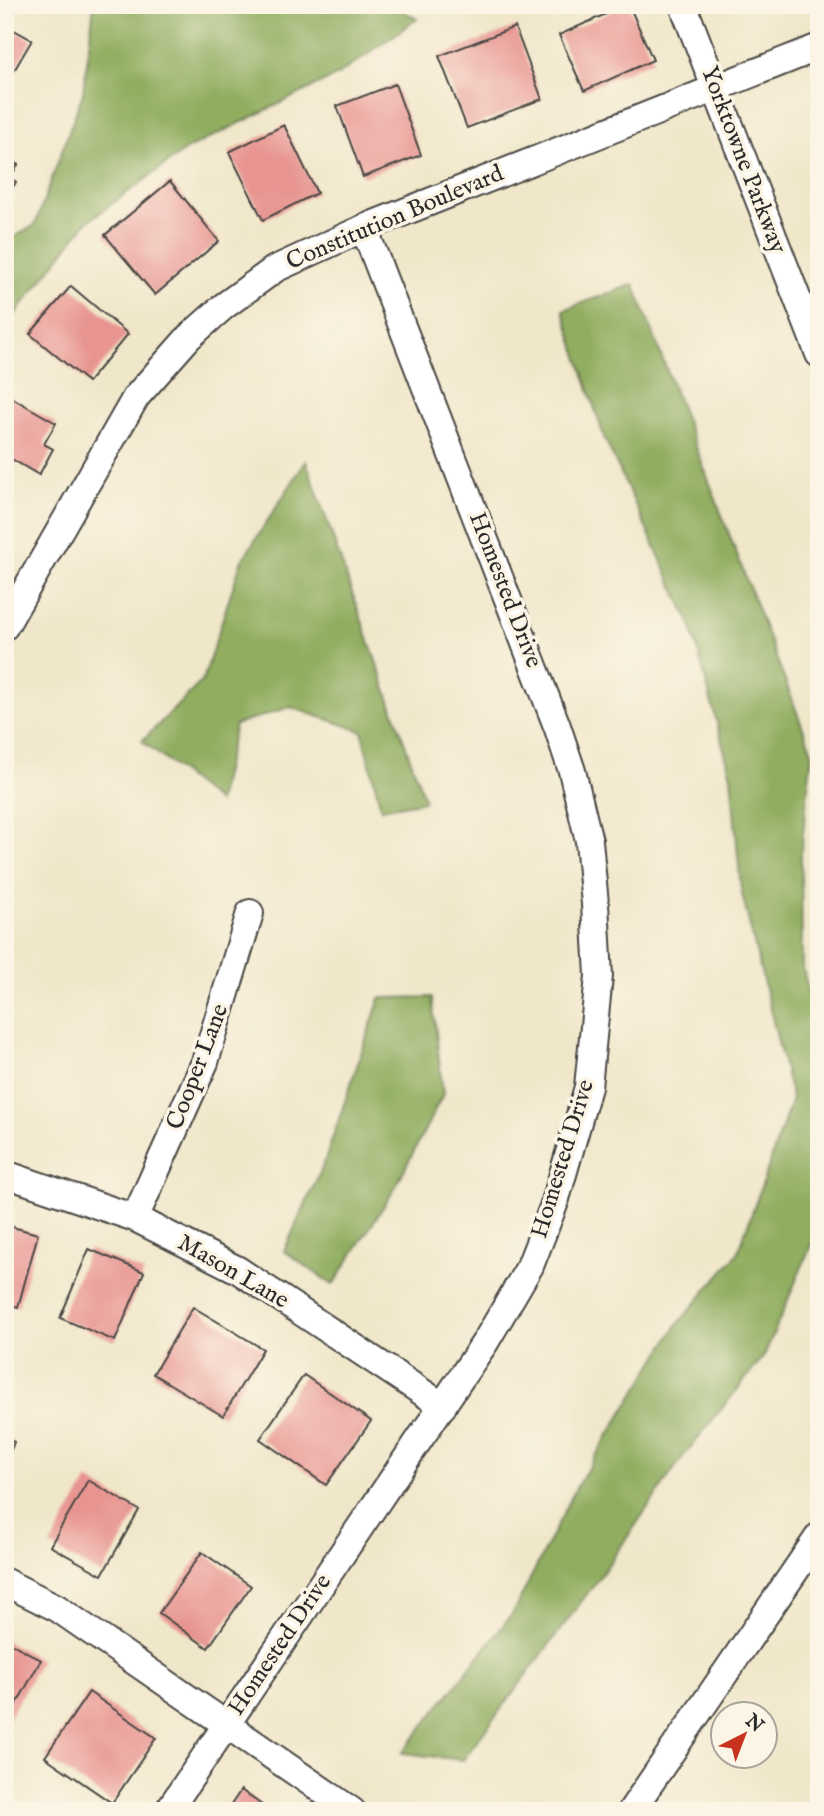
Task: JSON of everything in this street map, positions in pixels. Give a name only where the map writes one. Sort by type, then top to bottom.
[{"type":"street","name":"Yorktowne Parkway","points":[[683,5],[819,354]]},
{"type":"street","name":"Constitution Boulevard","points":[[5,626],[136,397],[189,337],[224,306],[275,269],[364,228],[819,47]]},
{"type":"street","name":"Homested Drive","points":[[168,1811],[443,1406],[486,1341],[530,1266],[555,1202],[588,1087],[599,976],[589,841],[557,726],[364,228]]},
{"type":"street","name":"Cooper Lane","points":[[135,1218],[205,1062],[250,913]]},
{"type":"street","name":"Mason Lane","points":[[5,1174],[135,1218],[237,1269],[443,1406]]},
{"type":"street","points":[[631,1811],[819,1536]]},
{"type":"street","points":[[5,1582],[57,1608],[352,1811]]},
{"type":"green space","points":[[94,5],[393,5],[417,19],[338,75],[187,149],[87,222],[5,327],[5,242],[35,225],[83,93]]},
{"type":"green space","points":[[634,284],[812,752],[801,852],[802,965],[819,1036],[818,1229],[764,1356],[682,1458],[599,1578],[463,1760],[402,1753],[513,1613],[577,1486],[677,1325],[738,1253],[792,1099],[741,890],[731,776],[691,625],[604,437],[563,310]]},
{"type":"green space","points":[[306,461],[425,801],[381,809],[362,731],[290,707],[235,725],[218,802],[142,741],[203,680],[241,562]]},
{"type":"green space","points":[[432,997],[443,1094],[394,1190],[333,1285],[284,1251],[323,1166],[380,998]]},
{"type":"building","points":[[629,5],[653,60],[584,91],[559,35]]},
{"type":"building","points":[[5,25],[32,40],[5,86]]},
{"type":"building","points":[[515,27],[542,99],[467,128],[439,56]]},
{"type":"building","points":[[395,84],[421,155],[363,177],[337,106]]},
{"type":"building","points":[[284,125],[317,193],[263,220],[229,152]]},
{"type":"building","points":[[5,158],[18,165],[10,178],[16,182],[5,200]]},
{"type":"building","points":[[170,181],[219,241],[155,295],[105,235]]},
{"type":"building","points":[[71,286],[128,334],[88,382],[30,334]]},
{"type":"building","points":[[7,395],[56,423],[44,444],[53,449],[39,475],[5,455]]},
{"type":"building","points":[[5,1225],[38,1234],[18,1307],[5,1303]]},
{"type":"building","points":[[89,1249],[144,1272],[115,1341],[60,1318]]},
{"type":"building","points":[[193,1307],[263,1349],[223,1416],[153,1374]]},
{"type":"building","points":[[304,1375],[371,1421],[326,1485],[260,1439]]},
{"type":"building","points":[[5,1438],[14,1442],[5,1465]]},
{"type":"building","points":[[88,1480],[139,1510],[102,1575],[50,1546]]},
{"type":"building","points":[[202,1552],[251,1586],[208,1648],[159,1613]]},
{"type":"building","points":[[5,1640],[41,1660],[5,1725]]},
{"type":"building","points":[[89,1692],[156,1738],[112,1803],[45,1757]]},
{"type":"building","points":[[241,1790],[270,1811],[227,1811]]}]
